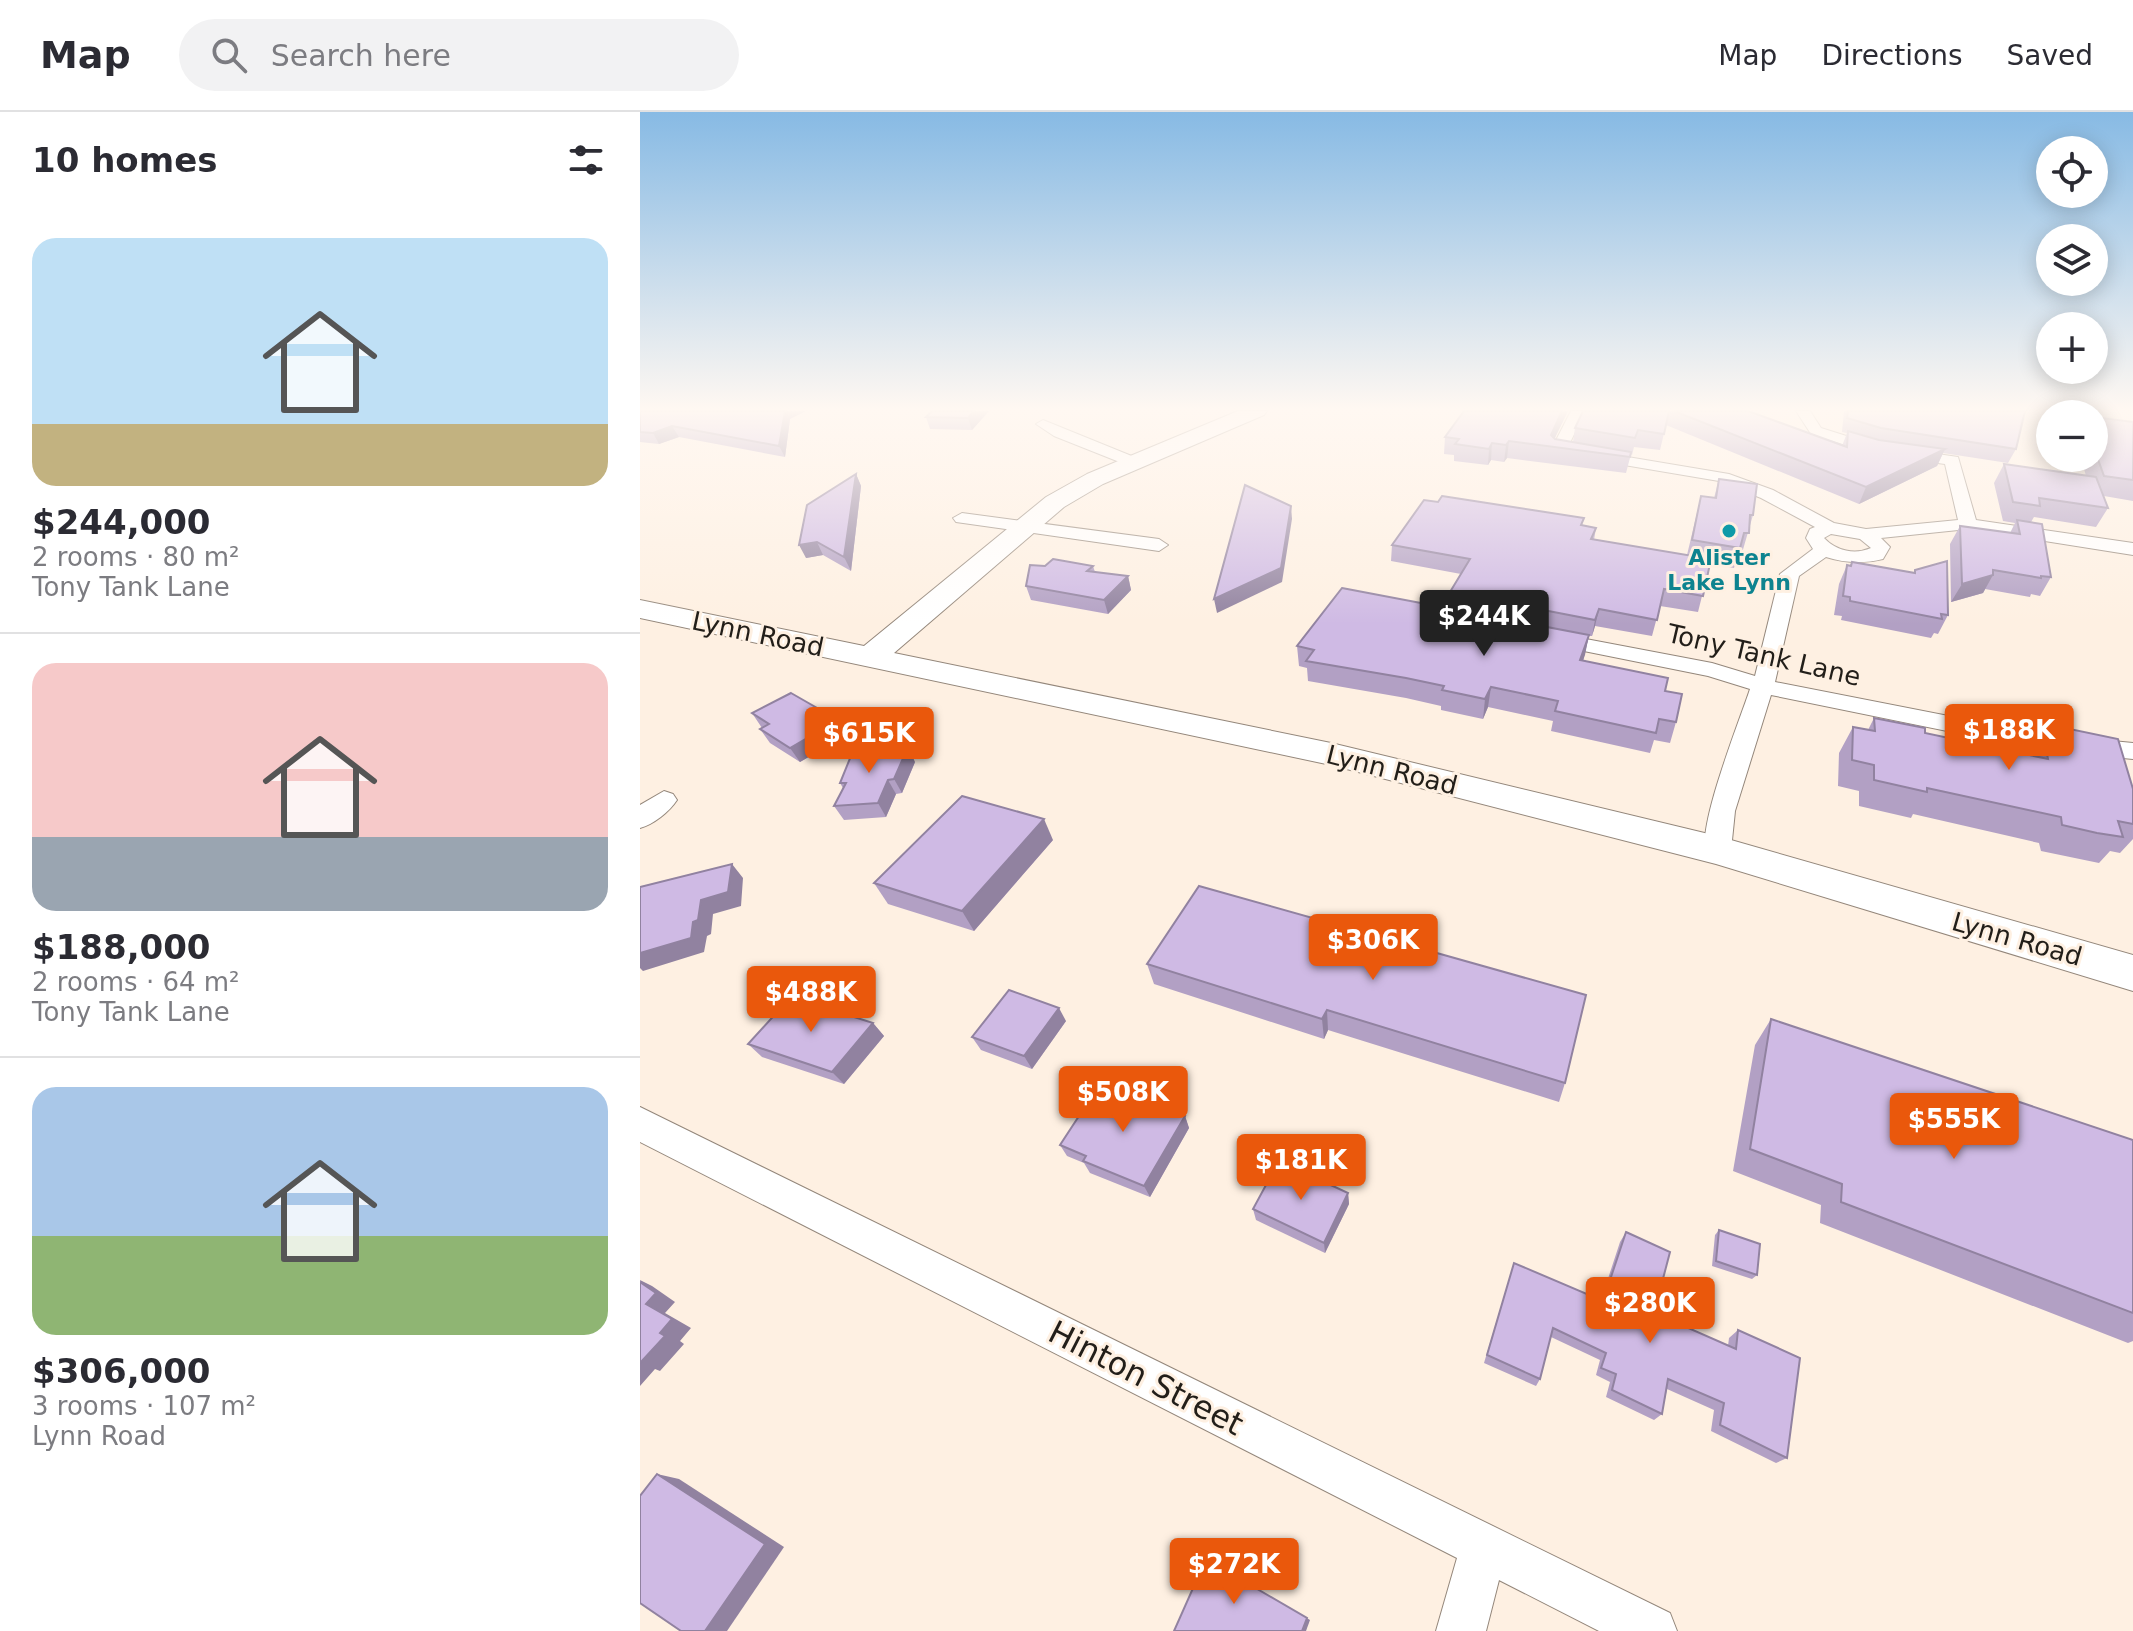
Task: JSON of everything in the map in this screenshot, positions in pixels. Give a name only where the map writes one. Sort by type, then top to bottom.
[{"type":"main road","points":[[870,657],[1026,525],[1068,494],[1093,482]]},
{"type":"main road","name":"Lynn Road","points":[[640,609],[1331,754],[1717,850],[2133,973]]},
{"type":"street","points":[[1736,482],[1767,494],[1851,558],[1876,555],[1880,544],[1866,534]]},
{"type":"street","points":[[1957,482],[1968,524]]},
{"type":"street","points":[[962,518],[1159,545]]},
{"type":"street","points":[[1717,850],[1722,811],[1763,686],[1790,574],[1827,539],[1968,524],[2133,549]]},
{"type":"street","name":"Tony Tank Lane","points":[[1534,635],[1712,670],[1763,686],[2040,742],[2133,751]]},
{"type":"street","points":[[640,819],[664,800]]},
{"type":"street","name":"Hinton Street","points":[[640,1124],[1652,1631]]},
{"type":"street","points":[[1461,1631],[1484,1548]]},
{"type":"building","points":[[844,482],[855,482],[844,557],[817,542],[799,545],[807,505]]},
{"type":"building","name":"Alister Lake Lynn","points":[[1719,482],[1757,484],[1749,533],[1744,533],[1740,548],[1692,540],[1701,496],[1716,498]]},
{"type":"building","points":[[1853,482],[1877,482],[1866,487]]},
{"type":"building","points":[[2008,482],[2098,482],[2108,508],[2039,498],[2040,506],[2013,502]]},
{"type":"building","points":[[1245,485],[1291,506],[1281,568],[1214,599]]},
{"type":"building","points":[[1442,496],[1584,518],[1581,525],[1596,528],[1591,539],[1711,559],[1703,596],[1664,589],[1657,620],[1599,609],[1595,620],[1450,592],[1470,559],[1392,545],[1424,500],[1438,502]]},
{"type":"building","points":[[2017,520],[2042,524],[2051,577],[1993,570],[1993,575],[1962,584],[1960,526],[2020,534]]},
{"type":"building","points":[[1053,559],[1093,566],[1087,571],[1128,576],[1104,600],[1026,586],[1030,565],[1045,566]]},
{"type":"building","points":[[1947,561],[1948,615],[1941,614],[1942,619],[1850,601],[1850,597],[1843,596],[1847,565],[1851,566],[1852,562],[1915,573],[1915,570]]},
{"type":"building","points":[[1342,588],[1589,635],[1580,660],[1668,678],[1665,691],[1682,694],[1676,722],[1659,719],[1656,733],[1555,711],[1558,701],[1491,687],[1485,699],[1442,690],[1444,686],[1306,661],[1314,650],[1297,646]]},
{"type":"building","points":[[791,693],[838,720],[790,748],[760,729],[769,724],[752,713]]},
{"type":"building","points":[[1874,718],[1925,728],[1925,733],[2048,759],[2041,723],[2118,739],[2133,789],[2133,824],[2118,821],[2123,837],[2097,833],[2062,825],[2061,817],[1927,788],[1927,792],[1874,780],[1874,765],[1852,760],[1853,727],[1875,731]]},
{"type":"building","points":[[908,747],[894,779],[888,780],[878,803],[834,806],[846,783],[840,783],[853,751]]},
{"type":"building","points":[[962,796],[1044,819],[962,911],[874,883]]},
{"type":"building","points":[[732,864],[728,892],[701,900],[691,938],[640,953],[640,887]]},
{"type":"building","points":[[1199,886],[1586,995],[1565,1083],[1327,1010],[1322,1019],[1147,964]]},
{"type":"building","points":[[1009,990],[1059,1008],[1024,1056],[972,1037]]},
{"type":"building","points":[[791,997],[873,1023],[832,1072],[748,1044]]},
{"type":"building","points":[[1771,1019],[2133,1140],[2133,1313],[1841,1202],[1842,1184],[1750,1149]]},
{"type":"building","points":[[1100,1084],[1185,1116],[1144,1186],[1083,1161],[1086,1156],[1060,1145]]},
{"type":"building","points":[[1279,1161],[1348,1193],[1324,1243],[1253,1209]]},
{"type":"building","points":[[1719,1230],[1760,1244],[1757,1275],[1716,1261]]},
{"type":"building","points":[[1626,1232],[1670,1252],[1659,1294],[1683,1305],[1679,1324],[1736,1349],[1738,1330],[1800,1358],[1787,1458],[1720,1425],[1724,1403],[1668,1379],[1662,1414],[1612,1390],[1616,1374],[1601,1368],[1606,1353],[1553,1328],[1540,1379],[1487,1355],[1514,1263],[1603,1301]]},
{"type":"building","points":[[640,1282],[656,1293],[646,1304],[672,1319],[660,1333],[665,1336],[640,1363]]},
{"type":"building","points":[[657,1474],[765,1544],[705,1631],[681,1631],[640,1603],[640,1496]]},
{"type":"building","points":[[1206,1559],[1307,1618],[1302,1631],[1174,1631]]},
{"type":"place","name":"Alister Lake Lynn","points":[[1729,531]]}]
